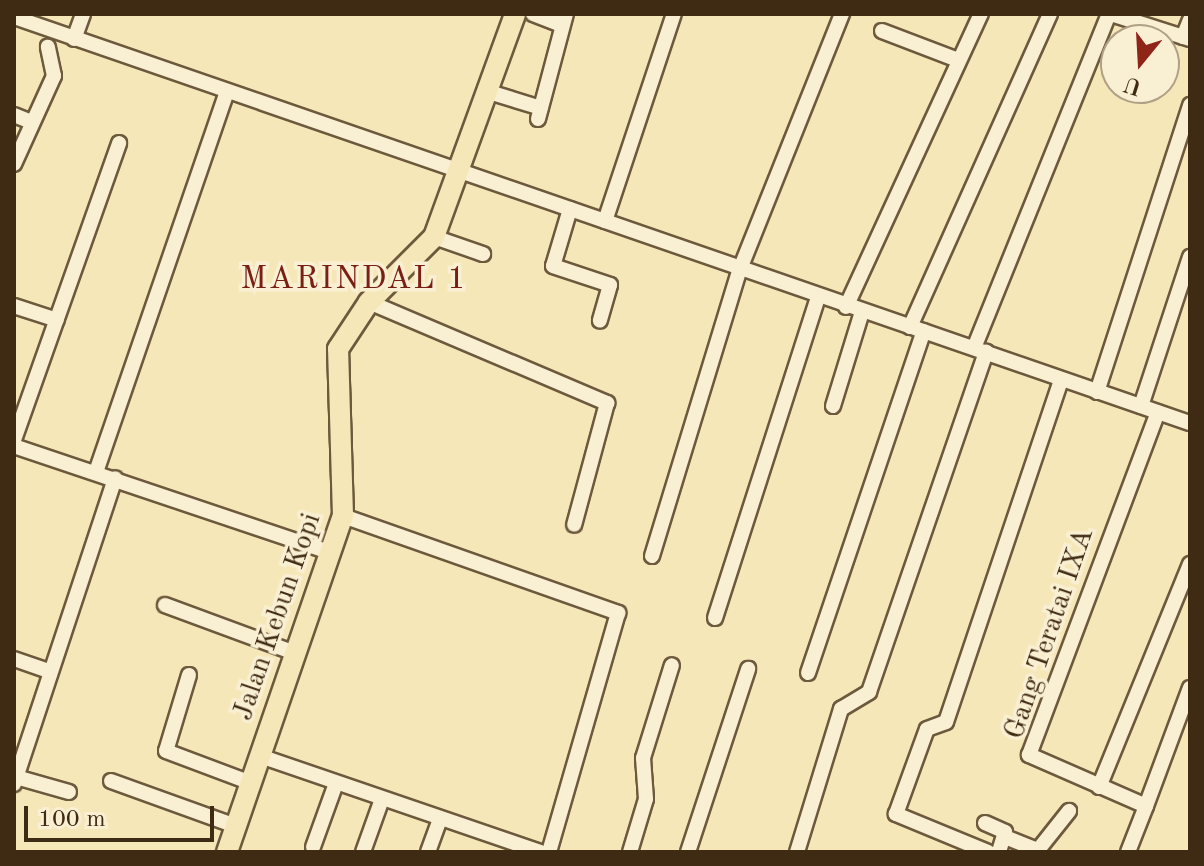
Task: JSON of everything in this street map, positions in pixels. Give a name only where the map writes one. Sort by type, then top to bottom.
[{"type":"main road","name":"Jalan Kebun Kopi","points":[[227,852],[343,516],[333,378],[338,349],[369,302],[434,237],[462,173],[515,14]]},
{"type":"street","points":[[74,39],[83,14]]},
{"type":"street","points":[[489,92],[539,113],[564,20],[533,14]]},
{"type":"street","points":[[605,221],[674,14]]},
{"type":"street","points":[[652,556],[740,269],[842,14]]},
{"type":"street","points":[[846,307],[981,14]]},
{"type":"street","points":[[808,673],[917,329],[1050,14]]},
{"type":"street","points":[[797,852],[841,709],[869,692],[980,350],[1110,14],[1128,16],[1186,38],[1190,20]]},
{"type":"street","points":[[14,17],[605,221],[818,298],[1190,423]]},
{"type":"street","points":[[882,31],[958,60]]},
{"type":"street","points":[[14,164],[29,121],[54,76],[48,47]]},
{"type":"street","points":[[96,472],[227,92]]},
{"type":"street","points":[[1097,392],[1190,105]]},
{"type":"street","points":[[14,115],[29,121]]},
{"type":"street","points":[[119,143],[14,443],[329,552]]},
{"type":"street","points":[[570,209],[553,266],[610,285],[600,321]]},
{"type":"street","points":[[434,237],[483,254]]},
{"type":"street","points":[[1141,406],[1190,257]]},
{"type":"street","points":[[715,618],[818,298]]},
{"type":"street","points":[[369,302],[609,405],[574,525]]},
{"type":"street","points":[[14,306],[57,320]]},
{"type":"street","points":[[833,406],[862,312]]},
{"type":"street","points":[[988,852],[896,814],[927,729],[946,722],[1061,380]]},
{"type":"street","name":"Gang Teratai IXA","points":[[1146,806],[1029,755],[1158,412]]},
{"type":"street","points":[[69,792],[16,776],[46,670],[115,478]]},
{"type":"street","points":[[343,516],[618,613],[549,852]]},
{"type":"street","points":[[1099,787],[1190,564]]},
{"type":"street","points":[[165,605],[295,653]]},
{"type":"street","points":[[14,659],[46,670]]},
{"type":"street","points":[[630,852],[646,799],[643,758],[672,665]]},
{"type":"street","points":[[688,852],[748,669]]},
{"type":"street","points":[[189,675],[166,751],[251,783]]},
{"type":"street","points":[[1128,852],[1190,688]]},
{"type":"street","points":[[260,756],[540,852]]},
{"type":"street","points":[[111,781],[236,826]]},
{"type":"street","points":[[313,847],[336,783]]},
{"type":"street","points":[[363,852],[382,799]]},
{"type":"street","points":[[985,823],[1038,850],[1069,811]]},
{"type":"street","points":[[428,852],[440,819]]},
{"type":"street","points":[[999,852],[1004,834]]},
{"type":"district","name":"MARINDAL 1","points":[[354,280]]}]
